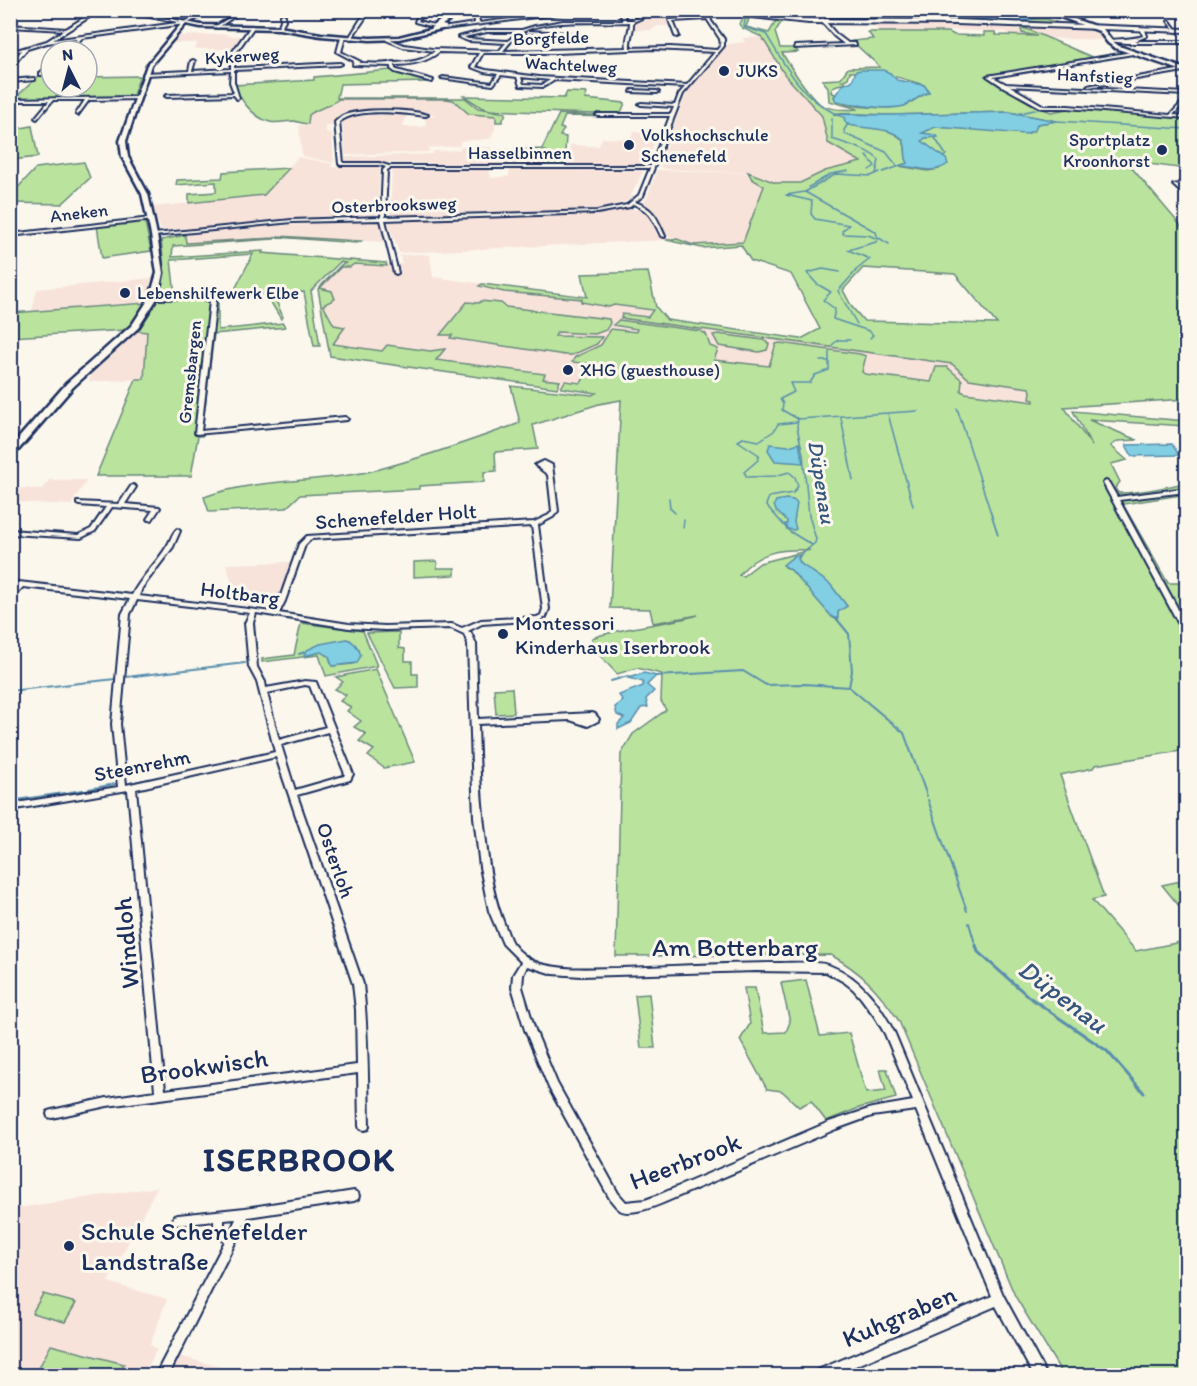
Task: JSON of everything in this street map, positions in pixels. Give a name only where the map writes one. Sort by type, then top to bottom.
[{"type":"main road","points":[[685,10],[708,14],[823,21],[902,22],[1102,33],[1143,30]]},
{"type":"main road","points":[[1043,10],[1102,33],[1117,47],[1185,71]]},
{"type":"main road","points":[[95,11],[130,12],[217,27],[279,28],[351,38],[387,39],[426,32],[463,11]]},
{"type":"main road","points":[[10,454],[70,385],[135,326],[154,297],[160,273],[151,219],[145,194],[122,147],[136,98],[152,60],[185,23]]},
{"type":"main road","points":[[1102,33],[1143,30],[1186,31]]},
{"type":"street","points":[[10,16],[19,10]]},
{"type":"street","points":[[156,17],[167,10]]},
{"type":"street","points":[[197,10],[209,13],[238,14]]},
{"type":"street","points":[[72,39],[185,23],[215,10]]},
{"type":"street","points":[[217,27],[243,10]]},
{"type":"street","points":[[351,38],[366,14],[357,10]]},
{"type":"street","points":[[433,10],[416,21],[438,27],[589,10]]},
{"type":"street","points":[[477,24],[476,13],[490,10]]},
{"type":"street","points":[[620,10],[625,21]]},
{"type":"street","points":[[825,10],[821,19],[835,35],[848,45]]},
{"type":"street","points":[[943,10],[946,16],[950,17]]},
{"type":"street","points":[[51,39],[95,11]]},
{"type":"street","points":[[500,53],[508,42],[522,31],[558,24],[637,20],[640,17],[637,11]]},
{"type":"street","points":[[1060,16],[1076,12],[1135,12]]},
{"type":"street","points":[[663,236],[658,221],[650,210],[633,203],[640,196],[676,106],[687,86],[723,45],[708,14],[672,19],[670,21],[677,36]]},
{"type":"street","points":[[279,28],[283,15]]},
{"type":"street","points":[[629,49],[627,41],[633,28],[631,21]]},
{"type":"street","points":[[1169,22],[1177,31]]},
{"type":"street","points":[[10,26],[65,29]]},
{"type":"street","points":[[167,96],[236,96],[232,82],[234,51],[242,44],[252,27]]},
{"type":"street","points":[[1120,40],[1140,39],[1146,35],[1143,30]]},
{"type":"street","points":[[508,42],[468,40],[460,37],[487,31],[570,35]]},
{"type":"street","points":[[1102,33],[1120,40],[1186,42]]},
{"type":"street","points":[[343,37],[339,52],[356,60],[354,64],[427,60],[434,57],[438,51]]},
{"type":"street","name":"Borgfelde","points":[[387,39],[391,43],[438,51],[500,53],[629,49],[718,51]]},
{"type":"street","points":[[10,53],[39,44]]},
{"type":"street","points":[[795,47],[855,44]]},
{"type":"street","points":[[10,48],[25,48]]},
{"type":"street","points":[[10,68],[25,48]]},
{"type":"street","name":"Wachtelweg","points":[[482,52],[473,68],[500,74],[687,86]]},
{"type":"street","points":[[1132,53],[989,76],[1042,106],[1172,114],[1186,117]]},
{"type":"street","points":[[189,72],[193,61]]},
{"type":"street","points":[[394,63],[394,70],[432,81]]},
{"type":"street","name":"Kykerweg","points":[[145,74],[340,64]]},
{"type":"street","points":[[1079,89],[1185,71]]},
{"type":"street","points":[[443,78],[493,84],[500,74]]},
{"type":"street","points":[[519,76],[521,85],[543,86],[556,78]]},
{"type":"street","points":[[10,81],[34,79]]},
{"type":"street","points":[[644,91],[647,83]]},
{"type":"street","name":"Hanfstieg","points":[[1003,85],[1186,97]]},
{"type":"street","points":[[632,91],[657,92]]},
{"type":"street","points":[[1172,114],[1186,97]]},
{"type":"street","points":[[99,99],[136,98]]},
{"type":"street","points":[[10,105],[13,100],[52,99]]},
{"type":"street","points":[[37,118],[52,99]]},
{"type":"street","points":[[78,114],[88,99]]},
{"type":"street","points":[[641,104],[676,106]]},
{"type":"street","name":"Hasselbinnen","points":[[426,115],[354,113],[344,115],[337,120],[341,164],[379,164],[389,167],[652,167]]},
{"type":"street","points":[[597,115],[673,115]]},
{"type":"street","points":[[389,167],[385,170],[383,219],[396,273]]},
{"type":"street","points":[[1186,184],[1175,185],[1186,196]]},
{"type":"street","name":"Osterbrooksweg","points":[[154,235],[270,223],[597,212],[633,203]]},
{"type":"street","name":"Aneken","points":[[10,235],[151,219]]},
{"type":"street","name":"Gremsbargen","points":[[154,297],[202,296],[213,300],[198,433],[345,419]]},
{"type":"street","points":[[525,962],[510,950],[502,936],[484,872],[479,833],[472,641],[464,630],[477,623],[544,616],[546,609],[535,524],[551,516],[555,511],[550,474]]},
{"type":"street","points":[[1106,483],[1186,630]]},
{"type":"street","points":[[121,506],[133,487]]},
{"type":"street","points":[[1115,499],[1186,490]]},
{"type":"street","points":[[79,503],[157,508],[150,519]]},
{"type":"street","points":[[10,532],[79,537],[93,530],[110,505]]},
{"type":"street","name":"Schenefelder Holt","points":[[275,614],[282,602],[302,544],[309,537],[535,524]]},
{"type":"street","name":"Windloh","points":[[160,1095],[127,787],[116,724],[126,618],[139,588],[170,547],[177,531]]},
{"type":"street","name":"Holtbarg","points":[[10,583],[254,611],[349,626],[385,628],[447,625],[464,630]]},
{"type":"street","points":[[10,597],[22,584]]},
{"type":"street","name":"Osterloh","points":[[254,611],[249,623],[251,659],[264,691],[279,754],[355,972],[360,998],[364,1126]]},
{"type":"street","points":[[264,691],[311,683],[315,686],[349,774],[347,778],[294,793]]},
{"type":"street","points":[[475,722],[571,717]]},
{"type":"street","points":[[277,743],[330,729]]},
{"type":"street","name":"Steenrehm","points":[[10,807],[127,787],[279,754]]},
{"type":"street","name":"Heerbrook","points":[[525,962],[518,975],[517,987],[530,1030],[567,1112],[614,1196],[624,1207],[645,1205],[659,1200],[833,1125],[872,1112],[918,1105]]},
{"type":"street","name":"Am Botterbarg","points":[[525,962],[558,970],[590,972],[775,966],[827,968],[835,970],[860,990],[878,1009],[999,1299],[1041,1376]]},
{"type":"street","name":"Brookwisch","points":[[52,1114],[107,1102],[363,1068]]},
{"type":"street","points":[[178,1220],[245,1213],[354,1196]]},
{"type":"street","points":[[161,1376],[245,1213]]},
{"type":"street","points":[[219,1216],[219,1231],[231,1239]]},
{"type":"street","name":"Kuhgraben","points":[[817,1376],[999,1299]]},
{"type":"shaded area","points":[[640,11],[655,11],[658,17],[665,17],[669,26],[657,26],[652,30],[633,30],[633,22],[642,16]]},
{"type":"shaded area","points":[[874,23],[1086,30],[1095,31],[1104,40],[1008,37],[1007,32],[946,30],[949,32],[878,33]]},
{"type":"shaded area","points":[[227,34],[227,36],[243,36],[234,49],[195,49],[197,43],[171,43],[177,36]]},
{"type":"shaded area","points":[[763,37],[785,75],[822,116],[828,143],[862,162],[825,171],[800,183],[776,183],[751,173],[664,169],[659,166],[685,96],[693,85],[728,44],[745,42],[742,38]]},
{"type":"shaded area","points":[[339,99],[450,99],[469,114],[496,116],[495,129],[490,139],[460,141],[460,146],[429,148],[429,152],[345,155],[343,127],[340,127],[341,120],[346,116],[407,114],[403,127],[422,127],[426,125],[425,118],[436,114],[351,112],[336,117],[333,126],[325,126],[326,132],[332,134],[334,163],[302,156],[299,125],[308,125],[309,115],[330,106]]},
{"type":"shaded area","points":[[633,132],[658,133],[646,164],[569,165],[570,145],[599,146],[602,138],[631,139]]},
{"type":"shaded area","points":[[460,147],[491,147],[491,151],[547,151],[545,165],[345,162],[345,157],[433,154],[433,151],[459,150]]},
{"type":"shaded area","points":[[298,157],[333,164],[331,167],[380,167],[378,214],[371,217],[279,220],[162,231],[156,220],[153,207],[264,195]]},
{"type":"shaded area","points":[[396,168],[489,169],[491,178],[509,176],[510,169],[643,171],[629,200],[605,209],[394,216],[390,215],[392,170]]},
{"type":"shaded area","points":[[657,170],[747,173],[764,186],[743,242],[693,245],[666,236],[651,209],[641,204],[647,198]]},
{"type":"shaded area","points":[[629,209],[643,210],[653,223],[657,235],[666,240],[399,253],[388,222],[601,214]]},
{"type":"shaded area","points":[[377,221],[381,223],[383,242],[278,236],[186,243],[185,235],[268,226]]},
{"type":"shaded area","points":[[400,255],[430,255],[433,277],[656,307],[667,320],[1014,368],[1035,392],[1034,407],[680,360],[662,364],[586,392],[330,356],[318,289],[344,264],[402,264]]},
{"type":"shaded area","points":[[153,278],[146,303],[32,311],[37,289]]},
{"type":"shaded area","points":[[137,331],[147,332],[144,379],[89,382],[91,373]]},
{"type":"shaded area","points":[[49,480],[87,480],[71,505],[11,502],[11,488],[43,489]]},
{"type":"shaded area","points":[[291,562],[277,602],[262,607],[239,604],[226,564]]},
{"type":"shaded area","name":"Schule Schenefelder Landstraße","points":[[157,1187],[108,1282],[167,1299],[150,1345],[157,1349],[144,1375],[11,1376],[11,1209]]},
{"type":"shaded area","points":[[172,1354],[250,1375],[161,1376]]},
{"type":"green space","points":[[794,10],[807,13],[818,12],[813,19],[809,19],[731,14],[730,11]]},
{"type":"green space","points":[[919,10],[920,19],[1047,19],[1058,23],[1052,25],[882,20],[883,11],[894,11],[898,18],[909,18],[906,11]]},
{"type":"green space","points":[[743,19],[749,19],[746,27],[769,33],[776,21],[782,21],[775,32],[780,48],[795,48],[798,52],[782,53],[816,100],[824,106],[833,108],[858,109],[829,101],[828,87],[822,80],[840,79],[848,68],[880,67],[852,41],[873,39],[868,32],[949,32],[954,35],[984,36],[984,32],[995,32],[996,35],[1037,36],[1022,33],[1021,29],[1027,29],[1094,58],[985,76],[1035,106],[1051,112],[1068,109],[1186,118],[1186,169],[1126,161],[1186,232],[1186,399],[1064,407],[1092,446],[1073,411],[1186,421],[1186,426],[1089,420],[1137,440],[1118,441],[1111,446],[1127,460],[1111,464],[1120,482],[1115,488],[1118,493],[1145,491],[1186,483],[1186,503],[1181,495],[1123,504],[1168,583],[1186,583],[1186,750],[1095,765],[1093,768],[1060,775],[1104,897],[1092,900],[1136,951],[1186,941],[1186,1375],[1063,1375],[1015,1296],[899,1021],[877,992],[852,969],[831,955],[616,956],[621,754],[633,734],[666,710],[661,701],[662,674],[637,668],[617,674],[592,647],[592,638],[698,615],[653,623],[650,609],[610,608],[621,400],[599,404],[533,425],[538,449],[495,452],[496,471],[484,472],[484,482],[419,486],[419,489],[300,495],[286,508],[209,512],[204,497],[246,486],[376,470],[431,454],[520,423],[511,386],[592,395],[596,393],[561,388],[565,381],[581,383],[591,367],[590,364],[572,362],[575,357],[601,345],[611,329],[636,332],[637,329],[613,325],[619,320],[700,331],[706,334],[710,346],[718,349],[714,360],[769,366],[776,344],[780,343],[866,356],[862,372],[865,374],[931,382],[936,367],[947,367],[962,380],[961,391],[965,393],[1034,402],[1030,399],[1029,388],[969,379],[952,364],[621,318],[622,314],[648,317],[653,310],[614,305],[609,307],[581,302],[582,299],[504,292],[479,286],[482,284],[587,297],[582,274],[648,272],[656,307],[667,320],[801,339],[820,329],[791,274],[751,261],[741,245],[702,248],[666,240],[677,239],[693,245],[743,242],[764,186],[752,179],[748,172],[776,183],[800,183],[825,171],[861,162],[828,143],[822,116],[785,75],[762,37],[742,28],[739,24]],"holes":[[[850,72],[879,73],[924,85],[929,92],[904,106],[888,108],[856,106],[839,101],[831,92],[836,86],[848,83],[842,81],[848,78]],[[1009,112],[1056,121],[1037,124],[1035,130],[1029,133],[935,127],[922,133],[938,137],[923,138],[922,141],[945,159],[939,169],[928,171],[899,166],[908,163],[904,143],[897,135],[884,130],[847,124],[844,117],[834,113],[890,115]],[[863,268],[955,274],[997,324],[864,321],[852,307],[843,290]],[[789,550],[810,550],[760,563],[743,576],[739,575],[762,556]],[[800,556],[798,559],[801,564],[830,584],[847,606],[838,612],[837,620],[791,570],[785,567]]]},
{"type":"green space","points":[[391,70],[427,82],[340,84],[337,98],[465,98],[478,108],[506,113],[502,122],[496,122],[496,116],[469,114],[453,100],[339,99],[309,115],[308,124],[294,121],[273,123],[258,117],[240,97],[234,85],[314,80],[314,77]]},
{"type":"green space","points":[[39,76],[39,99],[14,99]]},
{"type":"green space","points":[[140,76],[133,95],[99,98],[99,77]]},
{"type":"green space","points":[[567,92],[587,93],[585,99],[625,103],[620,115],[490,110],[464,96],[564,98]]},
{"type":"green space","points":[[559,114],[622,117],[565,116],[560,128],[564,129],[560,136],[566,137],[564,165],[545,165],[546,151],[490,151],[542,149]]},
{"type":"green space","points":[[32,126],[38,157],[11,160],[11,130]]},
{"type":"green space","points":[[84,162],[90,178],[62,204],[11,203],[11,195],[36,168]]},
{"type":"green space","points":[[289,168],[264,195],[189,203],[189,194],[216,192],[216,182],[176,185],[177,180],[222,178],[223,172]]},
{"type":"green space","points":[[145,222],[151,251],[102,258],[97,226]]},
{"type":"green space","points":[[185,235],[186,243],[278,236],[361,241],[357,243],[277,237],[274,239],[173,246],[172,257],[263,251],[262,253],[386,263],[387,266],[354,264],[350,267],[341,267],[320,288],[332,291],[335,299],[323,305],[334,325],[345,327],[333,344],[382,351],[387,345],[430,351],[445,349],[436,360],[545,374],[543,379],[560,381],[557,388],[330,356],[318,289],[341,265],[346,263],[340,262],[311,291],[320,346],[314,346],[304,292],[273,293],[283,317],[281,319],[266,294],[218,296],[218,330],[283,323],[285,327],[214,334],[202,436],[198,436],[191,476],[96,476],[136,379],[144,379],[147,332],[137,331],[153,308],[161,288],[163,268],[161,240]],"holes":[[[253,254],[232,295],[175,295],[171,260]]]},
{"type":"green space","points":[[481,301],[501,303],[506,307],[609,319],[610,323],[606,330],[595,334],[557,332],[555,336],[602,337],[597,344],[572,355],[440,335],[467,302],[479,303]]},
{"type":"green space","points":[[146,303],[126,330],[11,337],[11,313]]},
{"type":"green space","points":[[713,335],[764,340],[769,344],[767,350],[759,352],[719,346]]},
{"type":"green space","points":[[437,561],[437,568],[455,568],[455,575],[414,577],[414,562]]},
{"type":"green space","points":[[301,623],[363,631],[377,666],[326,676],[319,655],[262,662],[262,659],[294,655]],"holes":[[[350,640],[359,650],[353,664],[332,666],[329,656],[321,652],[305,656]]]},
{"type":"green space","points":[[399,632],[399,648],[405,649],[405,661],[412,661],[412,674],[418,674],[418,687],[395,688],[367,633]]},
{"type":"green space","points":[[376,669],[415,762],[384,768],[368,756],[374,750],[359,741],[366,734],[354,727],[361,721],[347,711],[351,707],[340,701],[346,695],[335,689],[343,682],[336,677]]},
{"type":"green space","points":[[512,688],[514,713],[496,714],[494,689]]},
{"type":"green space","points":[[1186,880],[1186,904],[1179,906],[1162,885]]},
{"type":"green space","points":[[806,980],[820,1036],[849,1033],[866,1093],[886,1091],[880,1069],[887,1069],[896,1098],[859,1108],[826,1121],[811,1101],[799,1107],[782,1091],[767,1089],[740,1040],[750,1024],[744,988],[755,988],[764,1033],[786,1032],[790,1022],[781,983]]},
{"type":"green space","points":[[649,994],[655,1048],[641,1048],[635,995]]},
{"type":"green space","points":[[43,1294],[76,1303],[65,1322],[32,1313]]},
{"type":"green space","points":[[51,1345],[124,1364],[118,1375],[35,1375]]},
{"type":"water","points":[[964,11],[1021,11],[1038,17],[1018,21],[990,21],[976,19]]},
{"type":"water","points":[[883,70],[897,80],[924,85],[929,92],[904,106],[888,108],[836,101],[834,97],[842,85],[852,81],[856,71]]},
{"type":"water","points":[[1009,112],[1057,121],[1037,124],[1035,130],[1025,134],[935,127],[922,133],[938,137],[925,138],[922,141],[946,159],[948,164],[942,168],[930,170],[898,166],[908,163],[904,142],[897,135],[884,130],[849,125],[845,122],[844,117],[833,114],[889,115]]},
{"type":"water","points":[[799,443],[803,463],[775,461],[768,450],[770,444],[789,446]]},
{"type":"water","points":[[1172,444],[1179,455],[1132,456],[1126,445]]},
{"type":"water","points":[[786,499],[797,503],[794,522],[796,529],[794,530],[787,529],[785,524],[787,521],[776,511],[774,505],[776,501]]},
{"type":"water","points":[[800,555],[798,559],[801,564],[830,584],[847,606],[838,612],[838,620],[832,617],[791,570],[783,565],[794,556]]},
{"type":"water","points":[[347,639],[354,643],[360,652],[357,663],[332,666],[329,656],[321,652],[304,656],[307,650],[320,644]]},
{"type":"water","points":[[644,673],[656,676],[647,685],[654,691],[646,699],[648,707],[641,708],[631,723],[618,729],[618,724],[624,718],[617,715],[615,707],[623,701],[619,695],[643,686],[643,682],[628,678]]},
{"type":"waterway","name":"Düpenau","points":[[745,20],[744,27],[766,34],[794,79],[803,89],[822,106],[834,113]]},
{"type":"waterway","points":[[1020,113],[1044,108]]},
{"type":"waterway","name":"Düpenau","points":[[832,118],[832,139],[869,152],[879,160],[876,174]]},
{"type":"waterway","points":[[1057,121],[1186,129]]},
{"type":"waterway","points":[[848,124],[844,130],[845,134],[886,152],[898,167]]},
{"type":"waterway","points":[[935,138],[946,155],[943,157]]},
{"type":"waterway","points":[[867,156],[875,166],[869,170]]},
{"type":"waterway","name":"Düpenau","points":[[883,172],[897,167]]},
{"type":"waterway","name":"Düpenau","points":[[809,187],[831,174],[848,171]]},
{"type":"waterway","name":"Düpenau","points":[[876,174],[880,172]]},
{"type":"waterway","name":"Düpenau","points":[[805,192],[836,174],[871,176],[876,174]]},
{"type":"waterway","points":[[805,192],[876,232],[878,239]]},
{"type":"waterway","name":"Düpenau","points":[[805,192],[786,195],[812,201],[811,214],[815,219],[849,225],[842,231],[843,234],[868,235],[878,239]]},
{"type":"waterway","points":[[879,238],[889,244]]},
{"type":"waterway","name":"Düpenau","points":[[855,271],[870,259],[848,250],[876,242],[878,239]]},
{"type":"waterway","name":"Düpenau","points":[[840,272],[823,269],[807,273],[817,284],[831,292],[823,300],[835,309],[833,319],[869,331],[873,335],[870,338]]},
{"type":"waterway","points":[[856,271],[838,291],[857,324]]},
{"type":"waterway","name":"Düpenau","points":[[832,345],[838,340],[850,340]]},
{"type":"waterway","name":"Düpenau","points":[[829,352],[829,361]]},
{"type":"waterway","points":[[820,361],[829,361]]},
{"type":"waterway","name":"Düpenau","points":[[798,419],[782,410],[783,404],[780,399],[794,392],[790,383],[810,383],[815,375],[829,370],[829,361]]},
{"type":"waterway","points":[[957,408],[998,535]]},
{"type":"waterway","points":[[798,419],[918,411]]},
{"type":"waterway","points":[[888,414],[913,506]]},
{"type":"waterway","points":[[841,418],[853,480]]},
{"type":"waterway","name":"Düpenau","points":[[798,419],[797,427],[803,454],[809,516],[816,539],[815,543],[798,557]]},
{"type":"waterway","name":"Düpenau","points":[[797,422],[778,424],[774,431],[759,441],[743,438],[738,441],[759,455],[758,460],[744,472],[747,477],[775,476],[789,472],[795,477],[798,486],[793,493],[769,497],[766,505],[789,531],[812,545]]},
{"type":"waterway","points":[[669,498],[670,508],[675,513]]},
{"type":"waterway","points":[[683,528],[684,520]]},
{"type":"waterway","name":"Düpenau","points":[[836,618],[849,634],[852,671],[849,687]]},
{"type":"waterway","points":[[299,654],[305,652]]},
{"type":"waterway","points":[[126,677],[245,663]]},
{"type":"waterway","points":[[656,676],[743,671],[766,685],[804,684],[849,687]]},
{"type":"waterway","points":[[611,681],[628,676]]},
{"type":"waterway","points":[[10,691],[115,679]]},
{"type":"waterway","name":"Düpenau","points":[[849,687],[904,733],[927,796]]},
{"type":"waterway","points":[[253,757],[260,755]]},
{"type":"waterway","points":[[232,761],[246,758]]},
{"type":"waterway","points":[[209,766],[226,763]]},
{"type":"waterway","points":[[178,773],[197,769]]},
{"type":"waterway","points":[[130,783],[173,774]]},
{"type":"waterway","points":[[89,789],[115,784]]},
{"type":"waterway","points":[[70,792],[83,790]]},
{"type":"waterway","points":[[10,801],[64,793]]},
{"type":"waterway","name":"Düpenau","points":[[928,800],[967,911]]},
{"type":"waterway","name":"Düpenau","points":[[969,923],[976,947]]},
{"type":"waterway","name":"Düpenau","points":[[976,945],[978,952],[1029,997],[1107,1051],[1144,1093]]},
{"type":"place","name":"JUKS","points":[[724,71]]},
{"type":"place","name":"Volkshochschule Schenefeld","points":[[629,145]]},
{"type":"place","name":"Sportplatz Kroonhorst","points":[[1162,150]]},
{"type":"place","name":"Lebenshilfewerk Elbe","points":[[125,293]]},
{"type":"place","name":"XHG (guesthouse)","points":[[568,370]]},
{"type":"place","name":"Montessori Kinderhaus Iserbrook","points":[[503,634]]},
{"type":"place","name":"Schule Schenefelder Landstraße","points":[[69,1246]]},
{"type":"district","name":"ISERBROOK","points":[[299,1159]]}]
